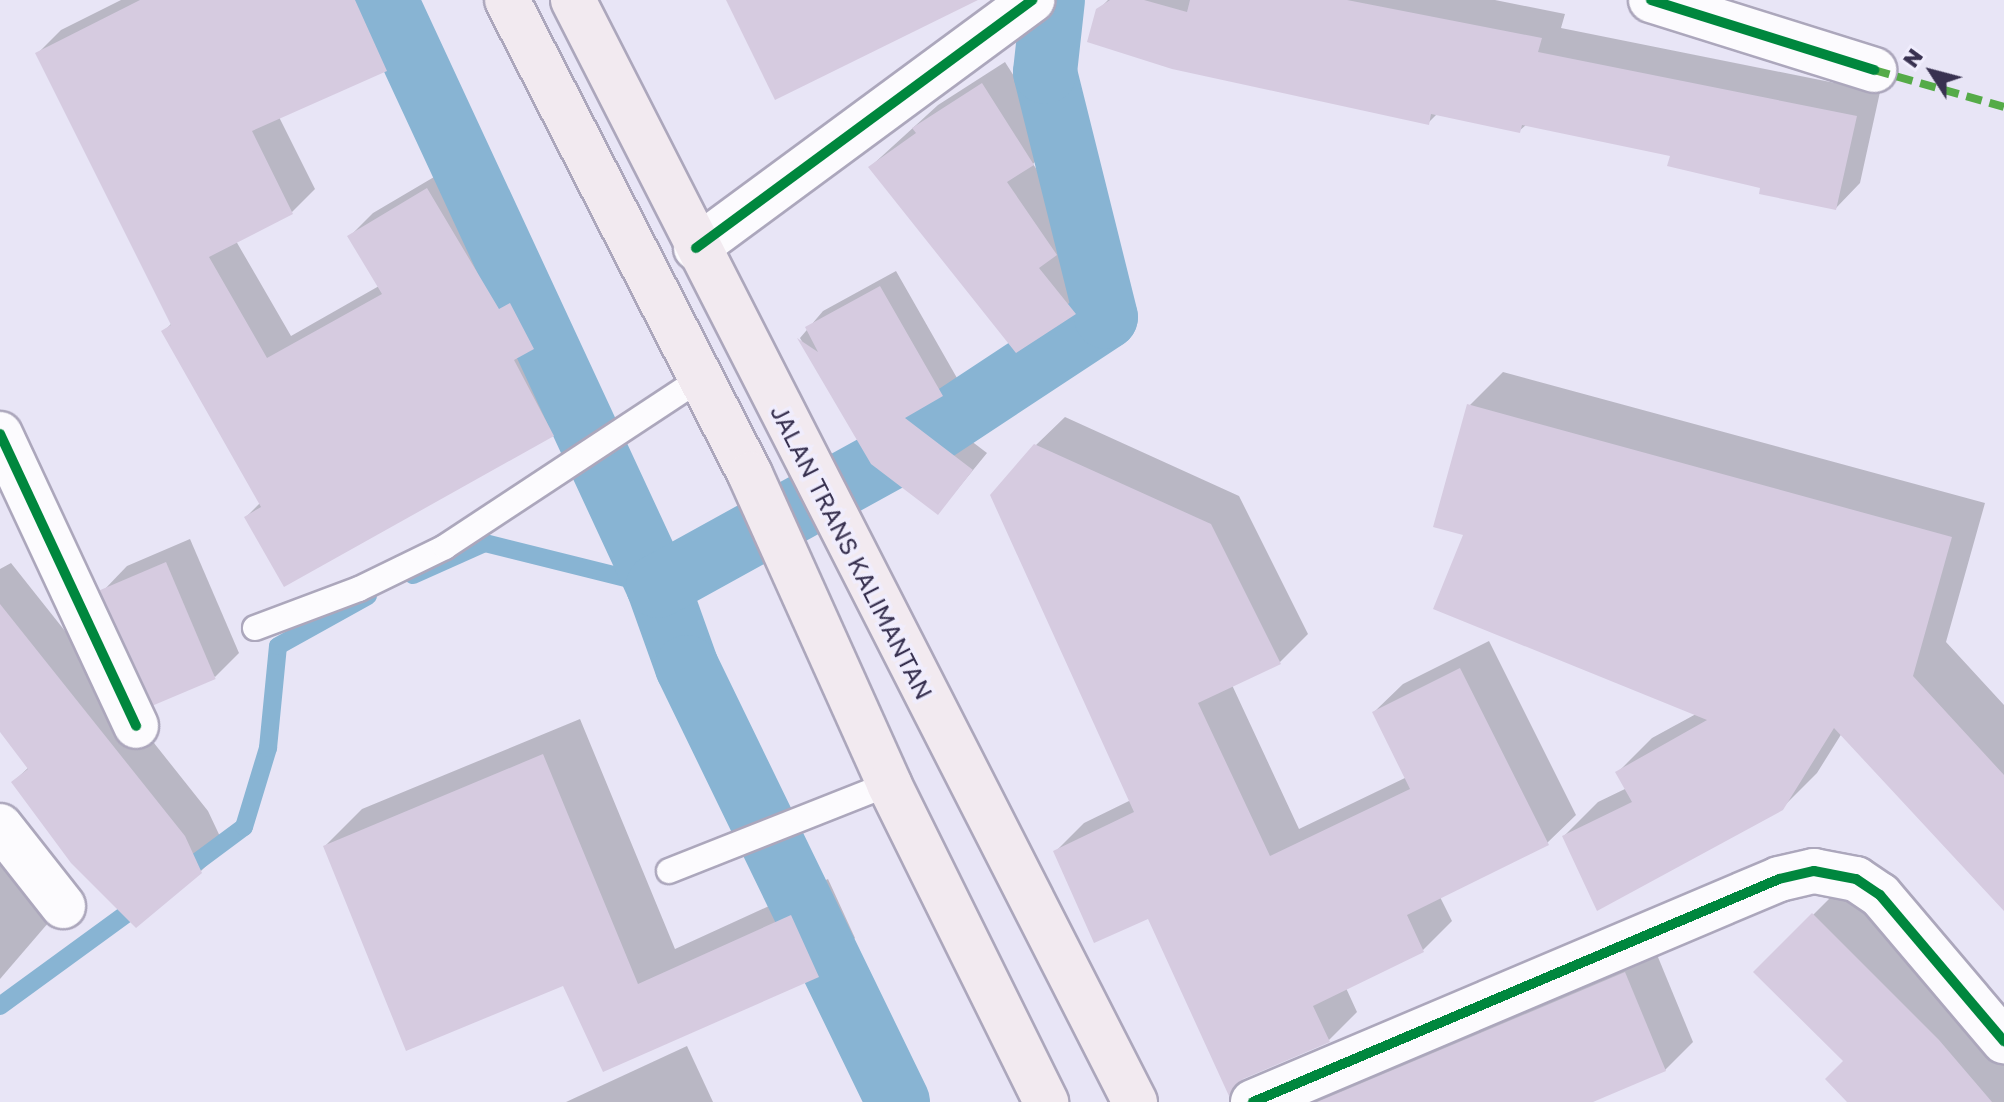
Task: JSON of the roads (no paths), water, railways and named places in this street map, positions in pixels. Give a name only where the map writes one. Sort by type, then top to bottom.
[{"type":"highway","points":[[507,0],[698,380],[750,474],[812,615],[871,793],[1046,1102]]},
{"type":"highway","name":"JALAN TRANS KALIMANTAN","points":[[573,0],[696,248],[1135,1102]]},
{"type":"street","points":[[1651,0],[1874,70]]},
{"type":"street","points":[[696,248],[1020,10]]},
{"type":"street","points":[[0,434],[136,726]]},
{"type":"street","points":[[0,826],[63,906]]},
{"type":"street","points":[[1253,1102],[1779,879],[1814,871],[1856,879],[1880,895],[2004,1041]]},
{"type":"lane","points":[[255,628],[359,589],[445,547],[698,380]]},
{"type":"lane","points":[[669,871],[871,793]]},
{"type":"waterway","points":[[386,0],[658,586],[687,667],[898,1102]]},
{"type":"waterway","points":[[658,586],[903,451],[1106,317],[1045,72],[1053,0]]},
{"type":"waterway","points":[[413,575],[485,543],[658,586]]},
{"type":"waterway","points":[[178,876],[244,827],[268,748],[278,646],[368,596]]},
{"type":"waterway","points":[[0,1006],[141,903]]}]
